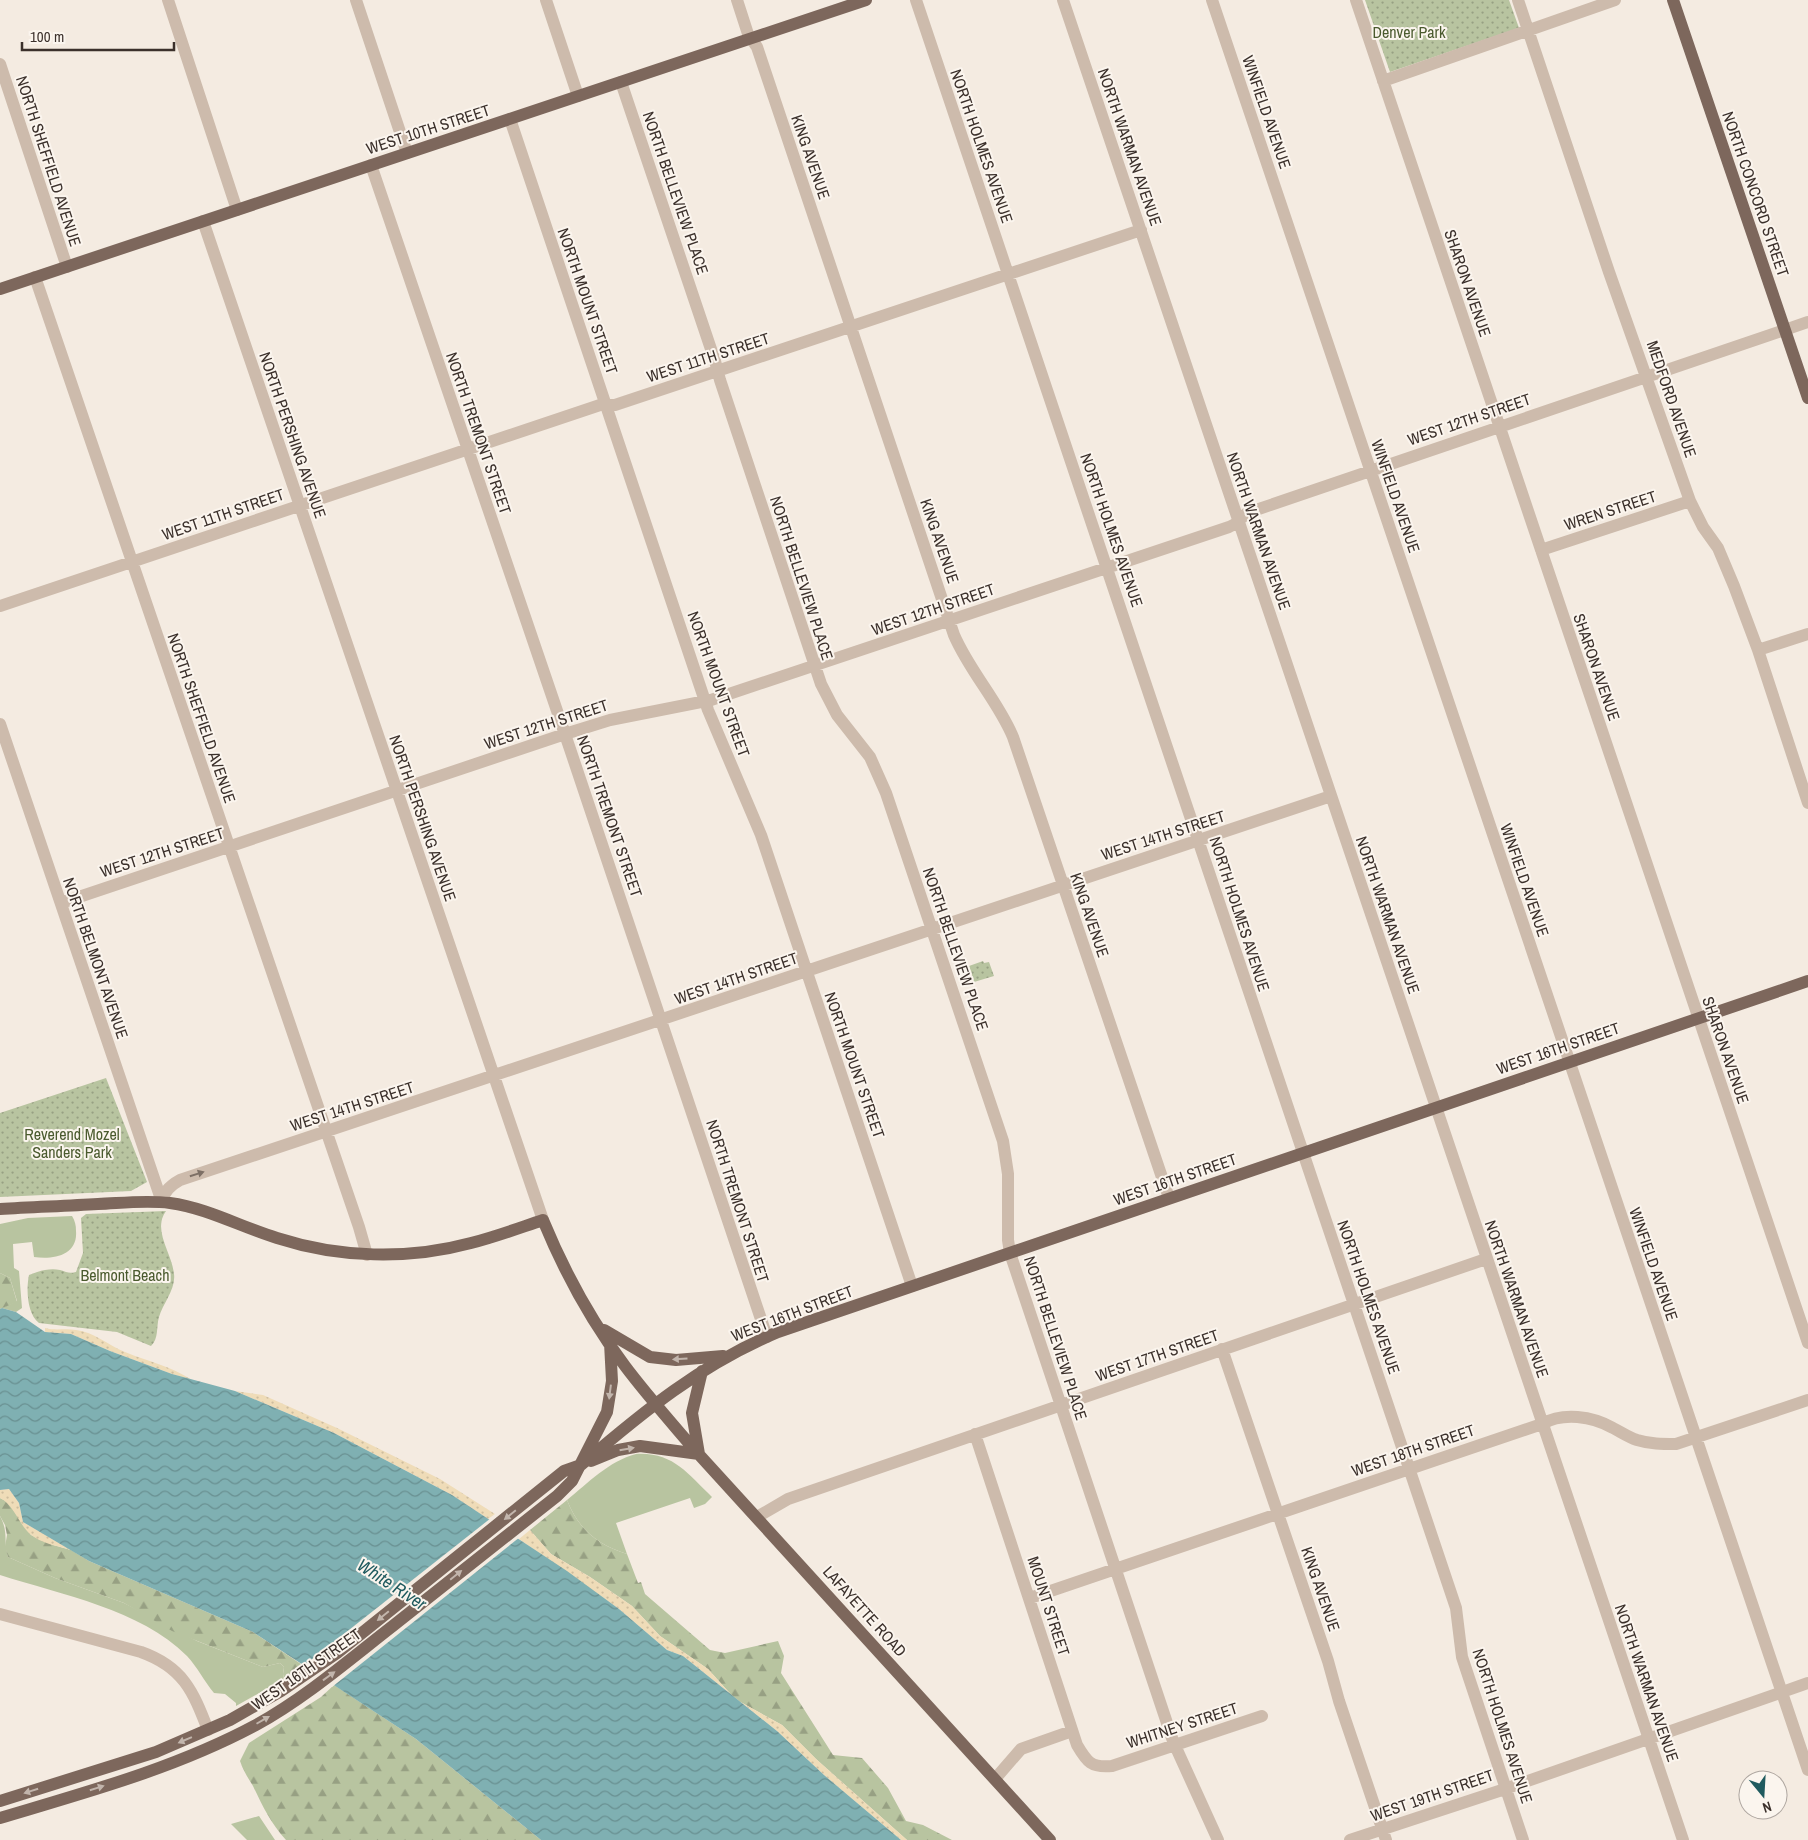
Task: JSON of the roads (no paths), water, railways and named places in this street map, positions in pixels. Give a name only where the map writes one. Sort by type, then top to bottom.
[{"type":"main road","name":"WEST 10TH STREET","points":[[0,289],[866,0]]},
{"type":"main road","name":"NORTH CONCORD STREET","points":[[1673,0],[1808,398]]},
{"type":"main road","name":"WEST 16TH STREET","points":[[0,1801],[156,1752],[230,1720],[281,1691],[337,1653],[564,1471],[581,1465],[656,1404],[702,1370],[728,1355],[767,1337],[1808,980]]},
{"type":"main road","points":[[0,1209],[126,1202],[162,1202],[199,1210],[278,1239],[297,1244],[367,1255],[443,1250],[543,1220]]},
{"type":"main road","name":"NORTH PERSHING AVENUE","points":[[543,1220],[572,1284],[623,1364],[656,1404]]},
{"type":"main road","points":[[600,1328],[650,1357],[676,1360],[728,1355]]},
{"type":"main road","points":[[581,1465],[607,1412],[612,1381],[610,1344]]},
{"type":"main road","points":[[581,1465],[618,1450],[640,1446],[699,1454],[692,1412],[702,1370]]},
{"type":"main road","name":"LAFAYETTE ROAD","points":[[656,1404],[699,1454],[1050,1840]]},
{"type":"main road","name":"WEST 16TH STREET","points":[[0,1818],[162,1767],[210,1748],[290,1705],[345,1664],[557,1496],[572,1481],[581,1465]]},
{"type":"street","points":[[168,0],[237,210]]},
{"type":"street","points":[[356,0],[407,153]]},
{"type":"street","points":[[546,0],[578,96]]},
{"type":"street","name":"KING AVENUE","points":[[737,0],[751,38],[757,46],[949,620],[967,662],[996,704],[1013,738],[1169,1198]]},
{"type":"street","name":"NORTH HOLMES AVENUE","points":[[916,0],[1410,1468],[1456,1608],[1462,1657],[1523,1840]]},
{"type":"street","name":"NORTH WARMAN AVENUE","points":[[1063,0],[1683,1840]]},
{"type":"street","name":"WINFIELD AVENUE","points":[[1212,0],[1568,1062],[1808,1770]]},
{"type":"street","name":"SHARON AVENUE","points":[[1356,0],[1808,1343]]},
{"type":"street","name":"MEDFORD AVENUE","points":[[1518,0],[1609,272],[1690,501],[1703,527],[1718,548],[1758,650],[1808,803]]},
{"type":"street","points":[[1383,81],[1615,0]]},
{"type":"street","name":"NORTH SHEFFIELD AVENUE","points":[[0,64],[67,267]]},
{"type":"street","name":"NORTH BELLEVIEW PLACE","points":[[621,82],[814,666],[829,703],[862,745],[883,783],[1003,1142],[1008,1177],[1008,1240],[1010,1253],[1175,1745],[1218,1840]]},
{"type":"street","name":"NORTH MOUNT STREET","points":[[510,119],[705,701],[754,817],[912,1286]]},
{"type":"street","name":"NORTH TREMONT STREET","points":[[371,165],[565,734],[767,1337]]},
{"type":"street","name":"NORTH PERSHING AVENUE","points":[[203,221],[543,1220]]},
{"type":"street","name":"WEST 11TH STREET","points":[[0,606],[600,405],[615,404],[718,371],[1140,230]]},
{"type":"street","name":"NORTH SHEFFIELD AVENUE","points":[[35,277],[367,1255]]},
{"type":"street","name":"WEST 12TH STREET","points":[[60,903],[565,734],[610,720],[705,701],[814,666],[1229,527],[1247,512],[1808,322]]},
{"type":"street","name":"WREN STREET","points":[[1541,550],[1690,501]]},
{"type":"street","points":[[1758,650],[1808,634]]},
{"type":"street","name":"NORTH BELMONT AVENUE","points":[[0,724],[162,1202]]},
{"type":"street","name":"WEST 14TH STREET","points":[[162,1202],[165,1193],[172,1184],[180,1180],[1331,796]]},
{"type":"street","name":"WEST 17TH STREET","points":[[757,1517],[788,1499],[1486,1259]]},
{"type":"street","name":"KING AVENUE","points":[[1222,1350],[1384,1835]]},
{"type":"street","name":"WEST 18TH STREET","points":[[1030,1598],[1558,1418],[1582,1417],[1604,1424],[1638,1440],[1657,1444],[1676,1444],[1808,1400]]},
{"type":"street","name":"MOUNT STREET","points":[[975,1434],[1077,1745],[1086,1760],[1093,1765],[1101,1767],[1112,1766]]},
{"type":"street","points":[[0,1614],[141,1652],[159,1659],[175,1670],[188,1684],[208,1730]]},
{"type":"street","name":"WEST 19TH STREET","points":[[1350,1840],[1384,1835],[1505,1788],[1808,1683]]},
{"type":"street","name":"WHITNEY STREET","points":[[1112,1766],[1262,1716]]},
{"type":"street","points":[[995,1780],[1021,1749],[1072,1731]]},
{"type":"water","name":"White River","points":[[0,1309],[16,1312],[45,1332],[71,1334],[172,1374],[235,1391],[334,1433],[452,1495],[567,1571],[619,1609],[667,1650],[683,1656],[777,1731],[824,1775],[901,1840],[541,1840],[416,1739],[253,1632],[89,1561],[23,1522],[19,1503],[9,1489],[0,1490]]},
{"type":"park label","name":"Denver Park","points":[[1409,32]]},
{"type":"park label","name":"Reverend Mozel Sanders Park","points":[[72,1143]]},
{"type":"park label","name":"Belmont Beach","points":[[125,1275]]}]
